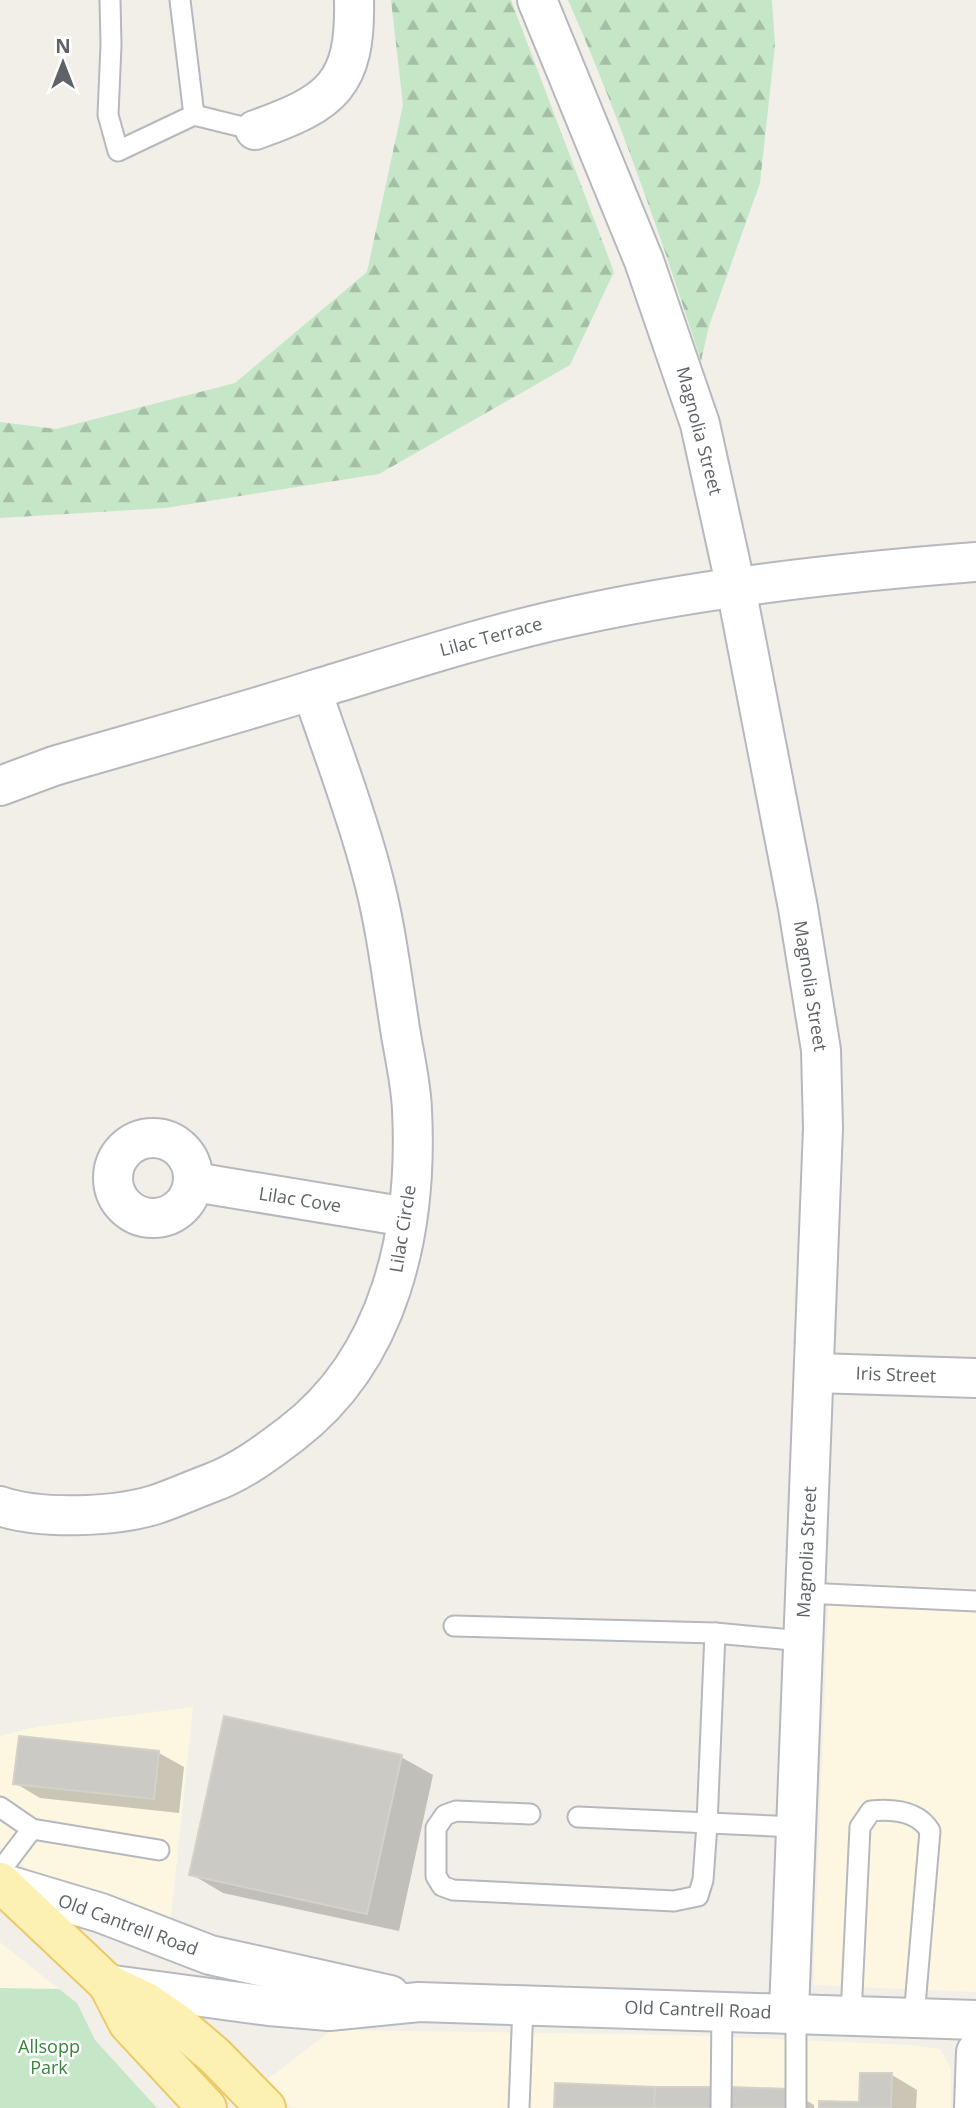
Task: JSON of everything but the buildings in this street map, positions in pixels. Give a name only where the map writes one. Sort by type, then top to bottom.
[{"type":"main road","points":[[0,1883],[108,1984],[148,2003],[174,2021],[267,2108]]},
{"type":"main road","points":[[108,1984],[128,2023],[207,2108]]},
{"type":"street","points":[[255,130],[304,113],[328,94],[343,73],[349,58],[354,0]]},
{"type":"street","name":"Magnolia Street","points":[[537,0],[670,327],[700,424],[736,588],[798,908],[821,1050],[823,1128],[796,1827],[793,2012]]},
{"type":"street","name":"Lilac Terrace","points":[[7,772],[312,691],[427,654],[550,622],[643,602],[736,588],[878,570],[976,562]]},
{"type":"street","name":"Lilac Circle","points":[[0,1506],[45,1513],[116,1513],[153,1505],[224,1479],[256,1461],[313,1417],[341,1387],[361,1357],[393,1291],[412,1174],[412,1109],[384,922],[356,816],[312,691]]},
{"type":"street","name":"Lilac Cove","points":[[194,1182],[407,1217]]},
{"type":"street","name":"Iris Street","points":[[815,1373],[976,1378]]},
{"type":"street","name":"Old Cantrell Road","points":[[0,1883],[101,1913],[210,1955],[419,2002]]},
{"type":"street","name":"Old Cantrell Road","points":[[108,1984],[269,2006],[329,2011],[419,2002],[976,2020]]},
{"type":"street","points":[[974,2108],[976,2052]]},
{"type":"lane","points":[[110,0],[108,115],[118,151],[194,115],[255,130]]},
{"type":"lane","points":[[180,0],[194,115]]},
{"type":"lane","points":[[804,1593],[976,1601]]},
{"type":"lane","points":[[454,1626],[715,1633],[803,1640]]},
{"type":"lane","points":[[530,1814],[456,1811],[445,1815],[436,1828],[436,1876],[442,1886],[453,1890],[674,1901],[698,1896],[703,1880],[707,1824],[715,1633]]},
{"type":"lane","points":[[0,1807],[32,1829],[159,1850]]},
{"type":"lane","points":[[851,2015],[860,1827],[871,1811],[897,1811],[925,1822],[930,1831],[914,2017]]},
{"type":"lane","points":[[578,1817],[796,1827]]},
{"type":"lane","points":[[0,1871],[32,1829]]},
{"type":"lane","points":[[519,2108],[523,2005]]},
{"type":"lane","points":[[721,2108],[722,2010]]},
{"type":"lane","points":[[793,2012],[796,2108]]},
{"type":"shaded area","points":[[829,1582],[976,1589],[976,1992],[813,1985]]},
{"type":"shaded area","points":[[193,1707],[170,1926],[47,1885],[0,1847],[0,1736],[36,1727]]},
{"type":"shaded area","points":[[0,1942],[59,1989],[0,1988]]},
{"type":"shaded area","points":[[332,2030],[679,2035],[912,2045],[940,2049],[951,2069],[951,2108],[293,2108],[264,2082]]},
{"type":"green space","points":[[391,0],[511,0],[614,272],[570,365],[379,474],[165,508],[0,518],[0,422],[56,429],[235,383],[367,272],[403,105]]},
{"type":"green space","points":[[568,0],[772,0],[775,45],[760,183],[709,326],[701,361],[639,179]]},
{"type":"green space","name":"Allsopp Park","points":[[0,1988],[59,1989],[77,2003],[95,2040],[157,2108],[0,2108]]}]
